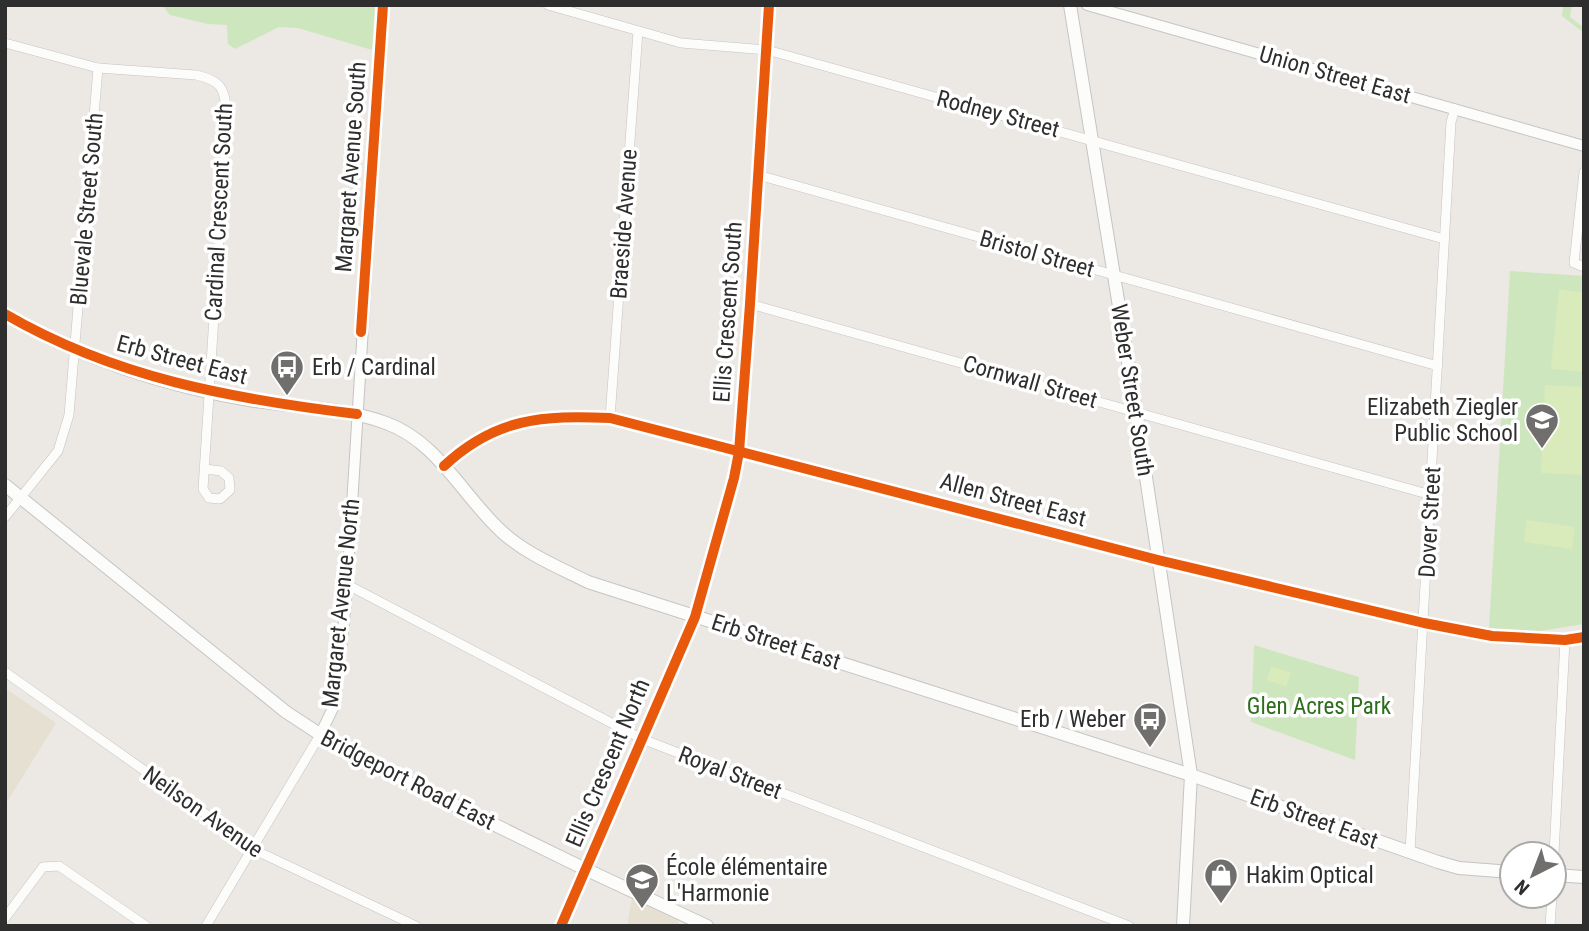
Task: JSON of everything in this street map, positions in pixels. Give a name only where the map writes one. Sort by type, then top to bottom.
[{"type":"main road","name":"Weber Street South","points":[[1070,5],[1136,411],[1191,775],[1183,926]]},
{"type":"main road","name":"Erb Street East","points":[[5,314],[75,350],[173,383],[208,392],[357,414],[388,423],[420,442],[444,466],[485,516],[524,549],[588,582],[1191,775],[1460,868],[1498,871]]},
{"type":"main road","name":"Bridgeport Road East","points":[[5,485],[286,712],[320,736],[350,754],[707,926]]},
{"type":"street","name":"Margaret Avenue South","points":[[357,414],[383,5]]},
{"type":"street","name":"Rodney Street","points":[[548,5],[681,43],[767,50],[1444,239]]},
{"type":"street","name":"Ellis Crescent South","points":[[695,617],[739,452],[769,5]]},
{"type":"street","name":"Union Street East","points":[[1087,5],[1584,146]]},
{"type":"street","name":"Braeside Avenue","points":[[610,418],[638,31]]},
{"type":"street","name":"Cardinal Crescent South","points":[[5,44],[98,68],[210,78],[224,91],[226,127],[208,392]]},
{"type":"street","name":"Bluevale Street South","points":[[5,517],[58,451],[69,415],[98,68]]},
{"type":"street","name":"Dover Street","points":[[1410,852],[1451,122],[1455,109]]},
{"type":"street","points":[[1584,172],[1573,262],[1584,267]]},
{"type":"street","name":"Bristol Street","points":[[758,175],[1438,366]]},
{"type":"street","name":"Cornwall Street","points":[[750,304],[1431,495]]},
{"type":"street","points":[[205,469],[208,392]]},
{"type":"street","name":"Margaret Avenue North","points":[[206,926],[320,736],[335,704],[357,414]]},
{"type":"street","name":"Allen Street East","points":[[444,466],[461,450],[513,424],[550,417],[610,418],[1158,559],[1424,623],[1492,636],[1565,640],[1584,637]]},
{"type":"street","name":"Royal Street","points":[[346,584],[642,739],[1129,926]]},
{"type":"street","name":"Ellis Crescent North","points":[[561,926],[695,617]]},
{"type":"street","points":[[1555,840],[1565,640]]},
{"type":"street","name":"Neilson Avenue","points":[[5,672],[253,848],[416,926]]},
{"type":"street","points":[[10,926],[7,915],[43,867],[59,866],[146,926]]},
{"type":"shaded area","points":[[5,688],[56,723],[5,805]]},
{"type":"shaded area","name":"École élémentaire L'Harmonie","points":[[632,898],[678,921],[678,926],[627,926]]},
{"type":"green space","points":[[162,5],[375,5],[372,50],[298,28],[279,27],[235,49],[228,44],[227,25],[208,24],[170,15]]},
{"type":"green space","points":[[1563,5],[1572,5],[1570,17],[1584,28],[1584,33],[1562,16]]},
{"type":"green space","name":"Elizabeth Ziegler Public School","points":[[1510,271],[1584,276],[1584,624],[1540,631],[1489,628]]},
{"type":"green space","points":[[1559,289],[1584,293],[1584,372],[1551,369]]},
{"type":"green space","points":[[1545,385],[1584,387],[1584,475],[1541,473]]},
{"type":"green space","points":[[1527,520],[1575,527],[1572,549],[1524,542]]},
{"type":"green space","name":"Glen Acres Park","points":[[1254,645],[1359,677],[1355,760],[1251,722]]},
{"type":"green space","points":[[1271,666],[1291,673],[1286,687],[1267,680]]},
{"type":"cycle path","points":[[361,332],[383,5]]},
{"type":"cycle path","points":[[561,926],[695,617],[734,478],[739,452],[750,304],[769,5]]},
{"type":"cycle path","points":[[5,314],[89,355],[132,370],[220,393],[357,414]]},
{"type":"cycle path","points":[[444,466],[482,438],[521,423],[563,417],[610,418],[1158,560],[1424,623],[1492,636],[1565,640],[1584,637]]},
{"type":"place","name":"Erb / Cardinal","points":[[287,397]]},
{"type":"place","name":"Elizabeth Ziegler Public School","points":[[1542,450]]},
{"type":"place","name":"Erb / Weber","points":[[1150,749]]},
{"type":"place","name":"Hakim Optical","points":[[1221,905]]},
{"type":"place","name":"École élémentaire L'Harmonie","points":[[642,910]]}]
